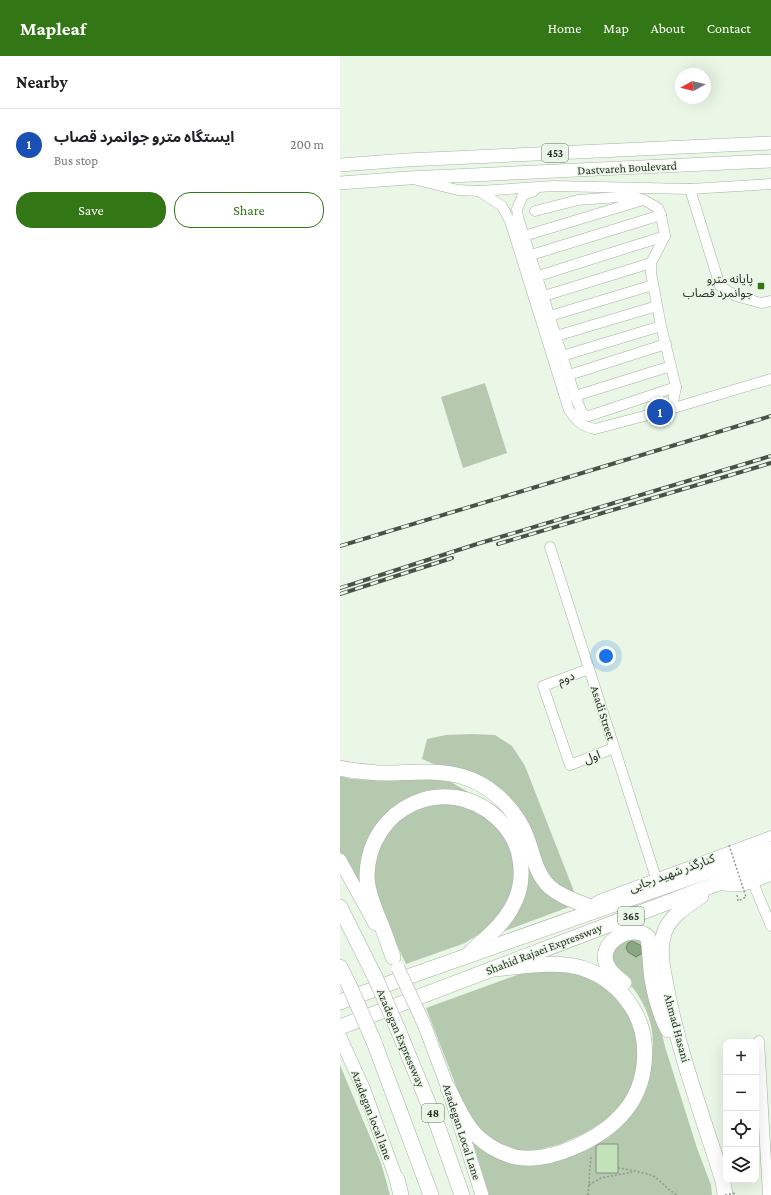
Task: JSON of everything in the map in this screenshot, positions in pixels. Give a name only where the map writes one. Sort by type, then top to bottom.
[{"type":"highway","points":[[340,768],[380,773],[433,771],[472,779],[492,791],[508,806],[518,820],[527,836],[540,873],[549,887],[583,911]]},
{"type":"highway","points":[[396,962],[368,887],[367,877],[371,852],[376,839],[391,818],[404,808],[414,803],[428,798],[442,797],[454,797],[471,801],[494,815],[511,833],[520,856],[521,881],[512,909],[502,923],[464,958]]},
{"type":"highway","name":"Shahid Rajaei Expressway","points":[[340,1002],[464,958],[583,911],[771,850]]},
{"type":"highway","name":"Shahid Rajaei Expressway","points":[[340,1027],[771,863]]},
{"type":"highway","name":"Ahmad Hasani","points":[[719,883],[676,916],[667,925],[662,938],[661,958],[675,1028],[723,1181],[729,1194]]},
{"type":"highway","name":"Azadegan Expressway","points":[[340,907],[375,977],[399,1032],[438,1127],[462,1195]]},
{"type":"highway","points":[[644,1059],[648,1046],[647,1031],[643,1013],[634,996],[612,973],[605,958],[610,943],[626,933],[643,933],[648,937],[652,979],[664,1024],[671,1037],[683,1053]]},
{"type":"highway","points":[[448,1088],[468,1126],[486,1144],[498,1152],[514,1157],[529,1158],[549,1156],[581,1144],[600,1133],[618,1119],[626,1110],[638,1089],[642,1076],[644,1042],[638,1017],[625,996],[606,979],[582,968],[555,964],[492,969]]},
{"type":"highway","name":"48","points":[[340,967],[374,1042],[431,1195]]},
{"type":"highway","points":[[397,1180],[402,1195]]},
{"type":"main road","name":"Dastvareh Boulevard","points":[[340,165],[407,160],[771,143]]},
{"type":"main road","name":"Dastvareh Boulevard","points":[[340,183],[408,178],[771,161]]},
{"type":"main road","points":[[340,860],[396,962]]},
{"type":"main road","name":"Azadegan Local Lane","points":[[396,962],[424,1024],[448,1088],[482,1195]]},
{"type":"main road","name":"Azadegan local lane","points":[[340,1037],[364,1090],[397,1180]]},
{"type":"street","points":[[408,178],[458,190],[479,192],[554,186],[690,189],[771,184]]},
{"type":"street","points":[[554,186],[523,195],[517,209],[524,236],[538,276],[562,356],[583,415],[589,416],[676,386]]},
{"type":"street","points":[[690,189],[720,286],[736,296],[761,303],[771,300]]},
{"type":"street","points":[[479,192],[502,206],[510,221],[569,410],[576,420],[584,426],[595,429],[667,410],[771,379]]},
{"type":"street","points":[[535,212],[578,200],[632,196],[644,200],[658,208],[661,215],[665,236],[651,263],[653,285],[661,326],[676,386],[673,402],[667,410]]},
{"type":"street","points":[[524,236],[644,200]]},
{"type":"street","points":[[531,255],[661,215]]},
{"type":"street","points":[[538,276],[665,236]]},
{"type":"street","points":[[544,296],[651,263]]},
{"type":"street","points":[[550,316],[653,285]]},
{"type":"street","points":[[556,336],[657,306]]},
{"type":"street","points":[[562,356],[661,326]]},
{"type":"street","points":[[569,375],[666,344]]},
{"type":"street","points":[[575,396],[671,366]]},
{"type":"street","name":"Asadi Street","points":[[550,547],[656,878]]},
{"type":"street","name":"دوم","points":[[570,765],[543,686],[589,669]]},
{"type":"street","name":"اول","points":[[570,765],[614,748]]},
{"type":"street","name":"کنارگذر شهید رجایی","points":[[583,911],[599,900],[771,836]]},
{"type":"street","points":[[719,883],[726,887],[734,887],[753,883],[771,876]]},
{"type":"street","points":[[753,883],[771,926]]},
{"type":"street","points":[[759,1041],[767,1195],[771,1194]]},
{"type":"path","points":[[729,845],[746,897],[738,901]]},
{"type":"path","points":[[588,1195],[591,1155]]},
{"type":"path","points":[[618,1168],[624,1168],[633,1172],[654,1176],[666,1188],[677,1195]]},
{"type":"path","points":[[589,1185],[601,1178],[633,1172]]},
{"type":"shaded area","points":[[485,383],[507,453],[463,468],[441,397]]},
{"type":"shaded area","points":[[446,735],[495,735],[512,746],[525,766],[575,894],[550,880],[522,817],[441,767],[422,759],[427,739]]},
{"type":"shaded area","points":[[340,776],[352,779],[428,779],[451,782],[475,796],[421,796],[365,855],[377,921],[340,852]]},
{"type":"shaded area","points":[[448,803],[470,808],[495,823],[512,849],[515,877],[512,890],[500,916],[484,931],[465,943],[406,964],[380,910],[373,874],[380,845],[396,822],[423,807]]},
{"type":"shaded area","points":[[525,851],[534,874],[577,904],[502,932]]},
{"type":"shaded area","points":[[633,936],[643,941],[657,1015],[666,1050],[697,1148],[711,1185],[712,1195],[489,1195],[471,1136],[512,1161],[603,1134],[650,1066],[653,1045],[651,1025],[648,1016],[633,988],[615,970],[611,955],[617,944]]},
{"type":"shaded area","points":[[632,941],[640,945],[643,950],[641,954],[636,957],[628,952],[626,948],[628,943]]},
{"type":"shaded area","points":[[559,969],[595,978],[621,1000],[636,1028],[639,1063],[630,1093],[608,1119],[583,1134],[560,1144],[538,1150],[519,1151],[496,1144],[481,1133],[463,1104],[426,1008],[531,970]]},
{"type":"shaded area","points":[[340,1065],[381,1163],[390,1195],[340,1195]]},
{"type":"building","points":[[599,1144],[618,1144],[618,1173],[596,1173],[596,1146]]},
{"type":"railway","points":[[340,546],[771,416]]},
{"type":"railway","points":[[340,588],[477,544],[771,456]]},
{"type":"railway","points":[[498,544],[771,463]]},
{"type":"railway","points":[[340,594],[452,558]]},
{"type":"place","name":"پایانه مترو جوانمرد قصاب","points":[[761,286]]},
{"type":"place","name":"ایستگاه مترو جوانمرد قصاب","points":[[660,412]]}]
